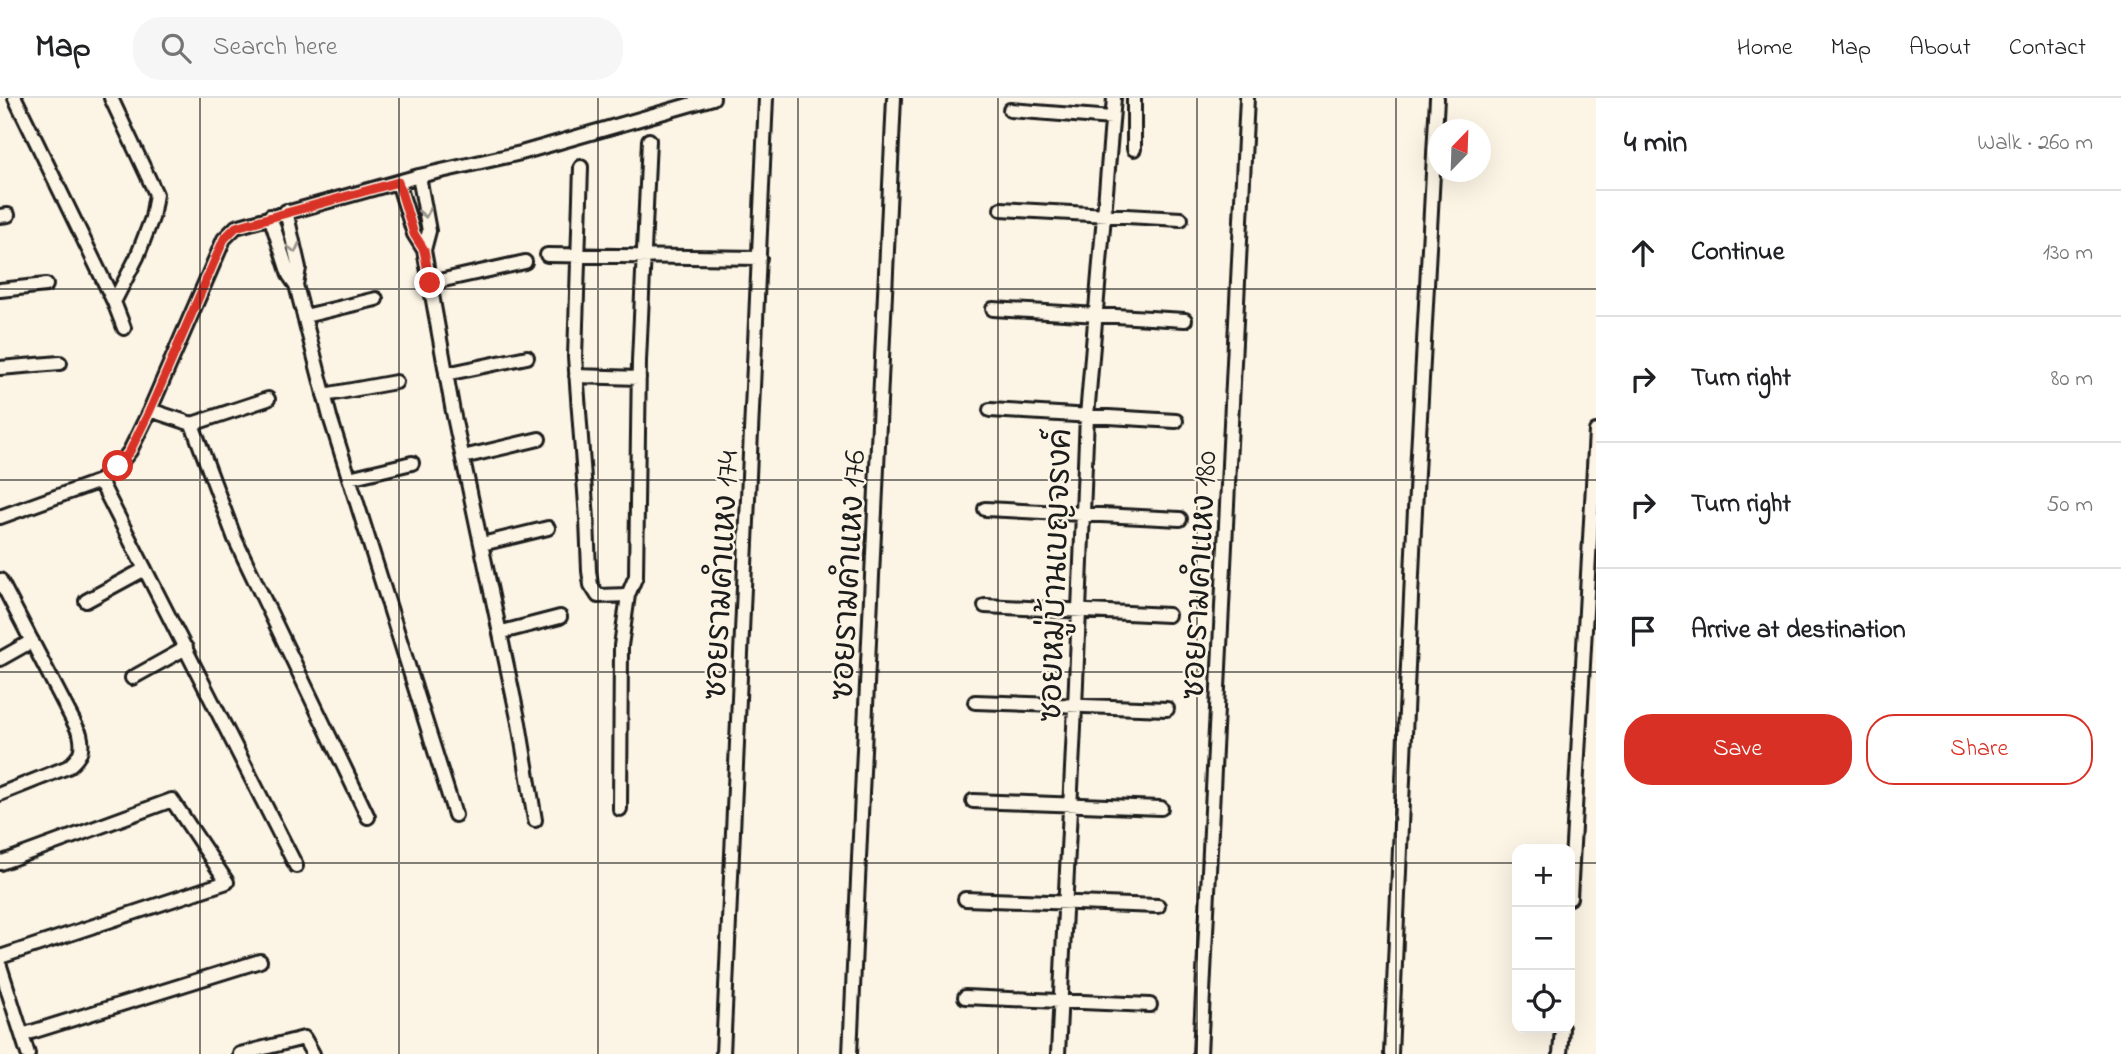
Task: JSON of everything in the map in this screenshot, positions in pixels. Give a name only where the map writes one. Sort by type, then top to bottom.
[{"type":"street","points":[[15,98],[124,328]]},
{"type":"street","points":[[111,98],[156,194],[152,218],[114,302]]},
{"type":"street","points":[[0,517],[100,481],[118,466],[130,451],[150,410],[224,239],[236,227],[419,176],[521,153],[713,98]]},
{"type":"street","name":"ซอยรามคำแหง 174","points":[[723,1054],[766,98]]},
{"type":"street","name":"ซอยรามคำแหง 176","points":[[850,1054],[894,98]]},
{"type":"street","name":"ซอยหมู่บ้านเบญจรงค์","points":[[1058,1054],[1087,416],[1114,98]]},
{"type":"street","points":[[1134,98],[1134,149]]},
{"type":"street","name":"ซอยรามคำแหง 180","points":[[1200,1054],[1247,98]]},
{"type":"street","points":[[1391,1054],[1412,561],[1437,98]]},
{"type":"street","points":[[1010,110],[1112,118]]},
{"type":"street","points":[[620,810],[621,646],[628,595],[636,576],[639,377],[649,140]]},
{"type":"street","points":[[581,167],[576,376],[591,585],[598,596],[628,595]]},
{"type":"street","points":[[419,176],[429,231],[424,250]]},
{"type":"street","points":[[398,182],[414,234],[424,250],[446,374],[502,632],[535,820]]},
{"type":"street","points":[[1001,209],[1181,219]]},
{"type":"street","points":[[286,211],[299,268],[296,285]]},
{"type":"street","points":[[270,216],[289,275],[296,285],[324,395],[454,814]]},
{"type":"street","points":[[547,255],[760,258]]},
{"type":"street","points":[[430,283],[525,261]]},
{"type":"street","points":[[0,290],[46,285]]},
{"type":"street","points":[[304,316],[376,299]]},
{"type":"street","points":[[993,309],[1185,320]]},
{"type":"street","points":[[446,374],[527,357]]},
{"type":"street","points":[[0,368],[60,363]]},
{"type":"street","points":[[576,376],[639,377]]},
{"type":"street","points":[[324,395],[396,382]]},
{"type":"street","points":[[150,410],[192,424],[268,399]]},
{"type":"street","points":[[990,410],[1176,421]]},
{"type":"street","points":[[192,424],[235,539],[368,817]]},
{"type":"street","points":[[1573,844],[1596,431]]},
{"type":"street","points":[[463,457],[539,439]]},
{"type":"street","points":[[349,478],[412,463]]},
{"type":"street","points":[[100,481],[296,866]]},
{"type":"street","points":[[985,509],[1180,519]]},
{"type":"street","points":[[482,544],[548,528]]},
{"type":"street","points":[[86,601],[145,569]]},
{"type":"street","points":[[0,579],[80,734],[83,745],[77,760],[68,767],[0,794]]},
{"type":"street","points":[[985,606],[1168,615]]},
{"type":"street","points":[[502,632],[560,617]]},
{"type":"street","points":[[0,659],[32,641]]},
{"type":"street","points":[[132,678],[186,648]]},
{"type":"street","points":[[975,702],[1167,709]]},
{"type":"street","points":[[0,863],[172,800],[227,882],[0,957]]},
{"type":"street","points":[[973,801],[1161,808]]},
{"type":"street","points":[[965,899],[1158,906]]},
{"type":"street","points":[[22,1035],[260,961]]},
{"type":"street","points":[[0,967],[28,1054]]},
{"type":"street","points":[[965,997],[1150,1004]]},
{"type":"street","points":[[1560,1054],[1562,1033]]},
{"type":"street","points":[[240,1054],[304,1038],[313,1054]]},
{"type":"route","points":[[118,466],[130,451],[150,410],[224,239],[236,227],[398,182],[414,234],[424,250],[430,283]]}]
